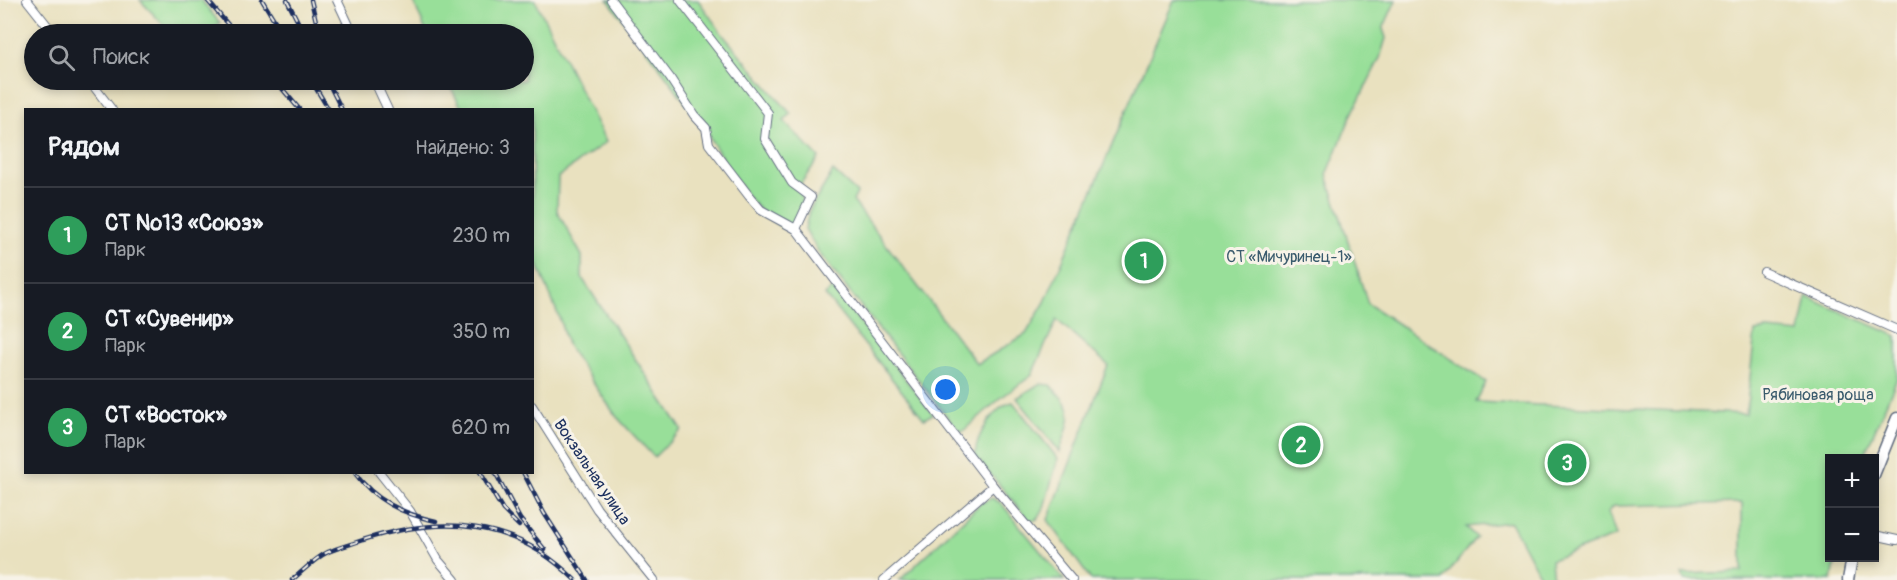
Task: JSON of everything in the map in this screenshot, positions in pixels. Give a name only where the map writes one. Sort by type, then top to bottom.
[{"type":"main road","points":[[1879,465],[1897,418]]},
{"type":"main road","points":[[1848,580],[1851,562]]},
{"type":"street","points":[[27,0],[46,24]]},
{"type":"street","points":[[338,0],[349,24]]},
{"type":"street","points":[[611,0],[670,78],[694,115],[706,128],[709,144],[749,196],[761,210],[796,229],[993,486],[1071,580]]},
{"type":"street","points":[[680,0],[768,113],[765,139],[792,183],[811,197],[796,229]]},
{"type":"street","points":[[97,90],[110,108]]},
{"type":"street","points":[[379,90],[387,108]]},
{"type":"street","points":[[1764,272],[1897,330]]},
{"type":"street","name":"Вокзальная улица","points":[[534,409],[597,509],[654,580]]},
{"type":"street","points":[[381,474],[410,511],[438,560],[455,580]]},
{"type":"street","points":[[884,580],[993,486]]},
{"type":"street","points":[[1879,536],[1897,540]]},
{"type":"green space","points":[[140,0],[201,0],[220,23],[219,24],[163,24]]},
{"type":"green space","points":[[413,0],[535,0],[606,142],[558,177],[557,211],[582,256],[582,278],[682,430],[654,457],[616,416],[567,345],[559,317],[534,255],[534,108],[461,108],[452,90],[534,90],[534,24],[423,24]]},
{"type":"green space","points":[[608,0],[698,0],[723,35],[791,114],[784,121],[819,158],[801,183],[802,207],[790,232],[775,223],[750,200],[681,96]]},
{"type":"green space","points":[[1174,0],[1396,0],[1383,29],[1386,38],[1380,58],[1350,118],[1327,175],[1368,304],[1486,382],[1476,402],[1746,414],[1755,332],[1767,330],[1800,333],[1807,297],[1897,336],[1897,378],[1865,454],[1825,454],[1825,562],[1835,562],[1832,580],[1684,580],[1682,574],[1742,572],[1742,503],[1614,506],[1608,512],[1616,536],[1551,560],[1553,580],[1542,580],[1511,522],[1466,527],[1476,537],[1443,580],[1091,580],[1048,520],[1108,365],[1057,320],[1031,376],[1002,397],[963,431],[957,429],[819,253],[805,229],[809,211],[833,171],[857,193],[853,201],[977,364],[1026,334],[1045,302]]},
{"type":"green space","points":[[833,288],[933,414],[924,419],[825,295]]},
{"type":"green space","points":[[1039,384],[1050,385],[1069,409],[1069,422],[1060,452],[1017,398]]},
{"type":"green space","points":[[1013,402],[1058,459],[1043,511],[1036,520],[1029,520],[976,457],[978,441],[987,424],[999,410]]},
{"type":"green space","points":[[992,498],[1001,503],[1064,580],[900,580],[981,503]]},
{"type":"railway","points":[[207,0],[227,24]]},
{"type":"railway","points":[[262,0],[277,24]]},
{"type":"railway","points":[[287,0],[299,24]]},
{"type":"railway","points":[[311,0],[317,24]]},
{"type":"railway","points":[[283,90],[298,108]]},
{"type":"railway","points":[[317,90],[328,108]]},
{"type":"railway","points":[[332,90],[341,108]]},
{"type":"railway","points":[[356,474],[371,491],[390,505],[436,521]]},
{"type":"railway","points":[[481,474],[503,510],[519,526]]},
{"type":"railway","points":[[496,474],[520,519],[545,550]]},
{"type":"railway","points":[[524,474],[544,513],[587,580]]},
{"type":"railway","points":[[292,580],[328,552],[392,532],[421,527],[449,526],[476,528],[502,534],[527,544],[552,560],[575,580]]},
{"type":"place","name":"СТ №13 «Союз»","points":[[1144,261]]},
{"type":"place","name":"СТ «Сувенир»","points":[[1301,445]]},
{"type":"place","name":"СТ «Восток»","points":[[1567,463]]},
{"type":"park label","name":"СТ «Мичуринец-1»","points":[[1289,257]]},
{"type":"park label","name":"Рябиновая роща","points":[[1818,395]]}]
